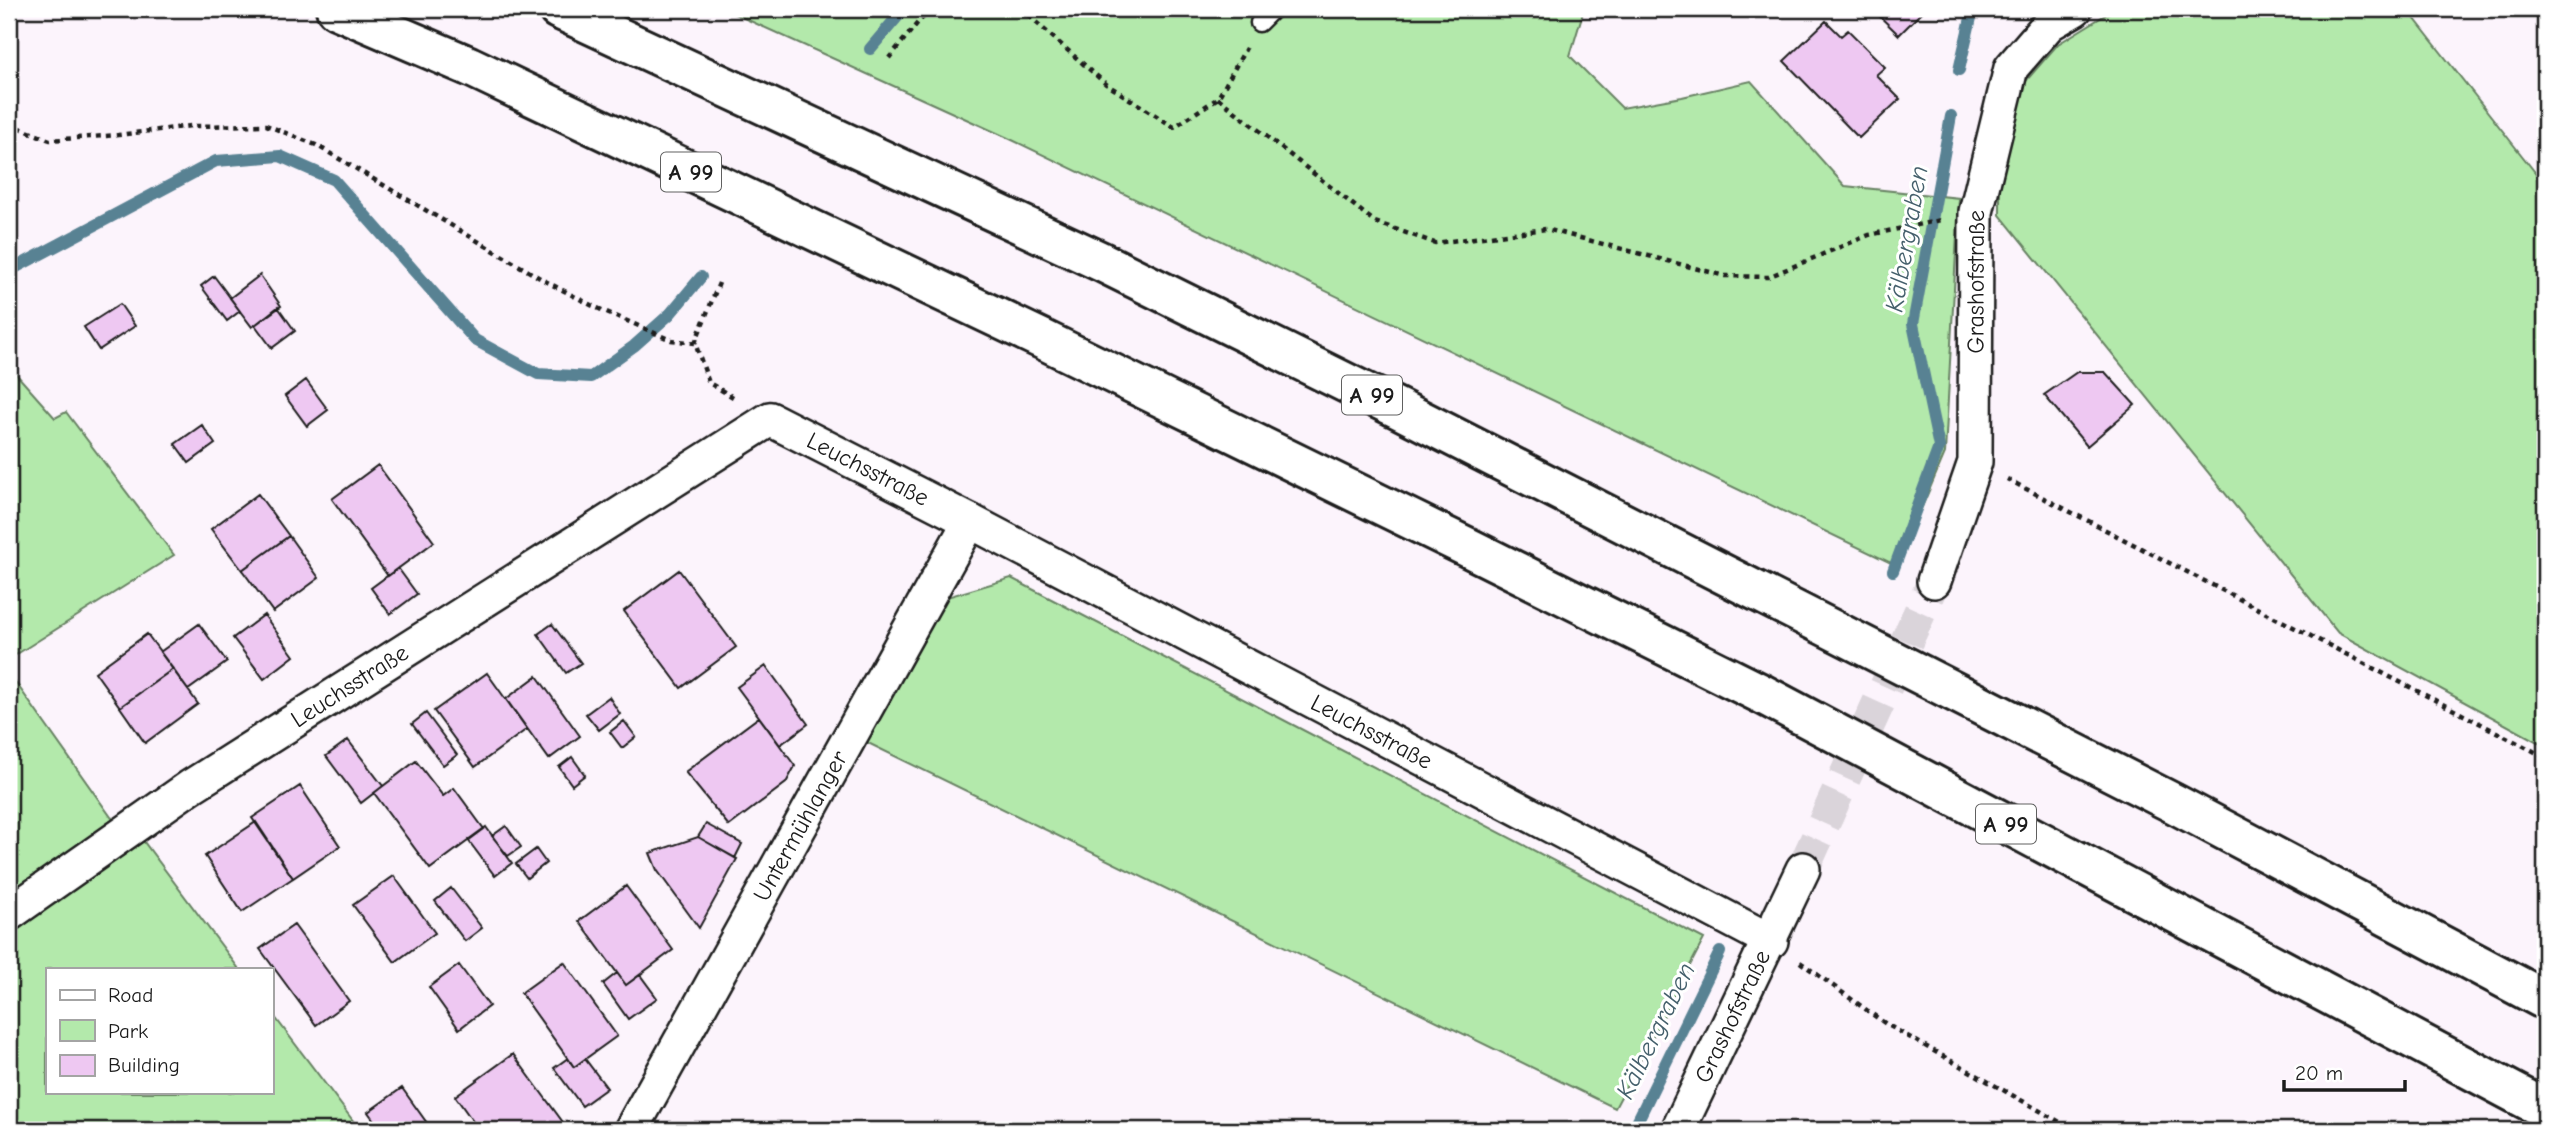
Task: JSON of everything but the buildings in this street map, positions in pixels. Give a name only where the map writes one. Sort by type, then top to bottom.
[{"type":"highway","name":"A 99","points":[[336,9],[469,66],[1476,551],[1762,694],[2545,1109]]},
{"type":"highway","name":"A 99","points":[[558,9],[1102,262],[1399,409],[2175,804],[2545,1000]]},
{"type":"street","name":"Grashofstraße","points":[[1934,581],[1975,462],[1976,212],[2011,68],[2049,24],[2075,9]]},
{"type":"street","name":"Leuchsstraße","points":[[9,914],[190,787],[770,419],[1771,941]]},
{"type":"street","name":"Untermühlanger","points":[[631,1130],[970,521]]},
{"type":"street","name":"Grashofstraße","points":[[1678,1130],[1803,870]]},
{"type":"lane","points":[[1259,23],[1273,9]]},
{"type":"path","points":[[889,58],[920,20],[933,9]]},
{"type":"path","points":[[1021,9],[1106,84],[1174,127],[1218,98],[1259,23]]},
{"type":"path","points":[[1218,98],[1375,222],[1434,243],[1546,229],[1725,276],[1768,277],[1869,235],[1948,218]]},
{"type":"path","points":[[9,124],[50,140],[191,126],[266,125],[316,145],[545,281],[595,307],[671,340],[695,343]]},
{"type":"path","points":[[719,283],[695,343],[709,383],[770,419]]},
{"type":"path","points":[[1975,462],[2545,757]]},
{"type":"path","points":[[1771,941],[1886,1024],[2074,1130]]},
{"type":"green space","points":[[724,9],[1584,9],[1570,56],[1622,108],[1751,81],[1845,186],[1959,198],[1945,453],[1893,564],[1008,138]]},
{"type":"green space","points":[[2115,9],[2407,9],[2545,185],[2545,746],[2338,633],[2000,215],[2000,159],[2019,89],[2058,44]]},
{"type":"green space","points":[[9,366],[55,418],[66,412],[174,555],[9,659]]},
{"type":"green space","points":[[1011,578],[1704,939],[1615,1108],[866,742],[940,599]]},
{"type":"green space","points":[[9,673],[111,817],[144,842],[238,968],[46,968],[46,1094],[273,1094],[273,1015],[360,1130],[9,1130]]},
{"type":"waterway","points":[[870,49],[904,9]]},
{"type":"waterway","name":"Kälbergraben","points":[[1959,70],[1973,9]]},
{"type":"waterway","name":"Kälbergraben","points":[[1893,571],[1939,447],[1913,324],[1951,116]]},
{"type":"waterway","points":[[9,271],[216,161],[280,156],[334,180],[475,340],[538,374],[591,377],[634,346],[670,314],[701,277]]},
{"type":"waterway","name":"Kälbergraben","points":[[1633,1130],[1720,952]]},
{"type":"tunnel","points":[[1803,869],[1934,581]]}]
